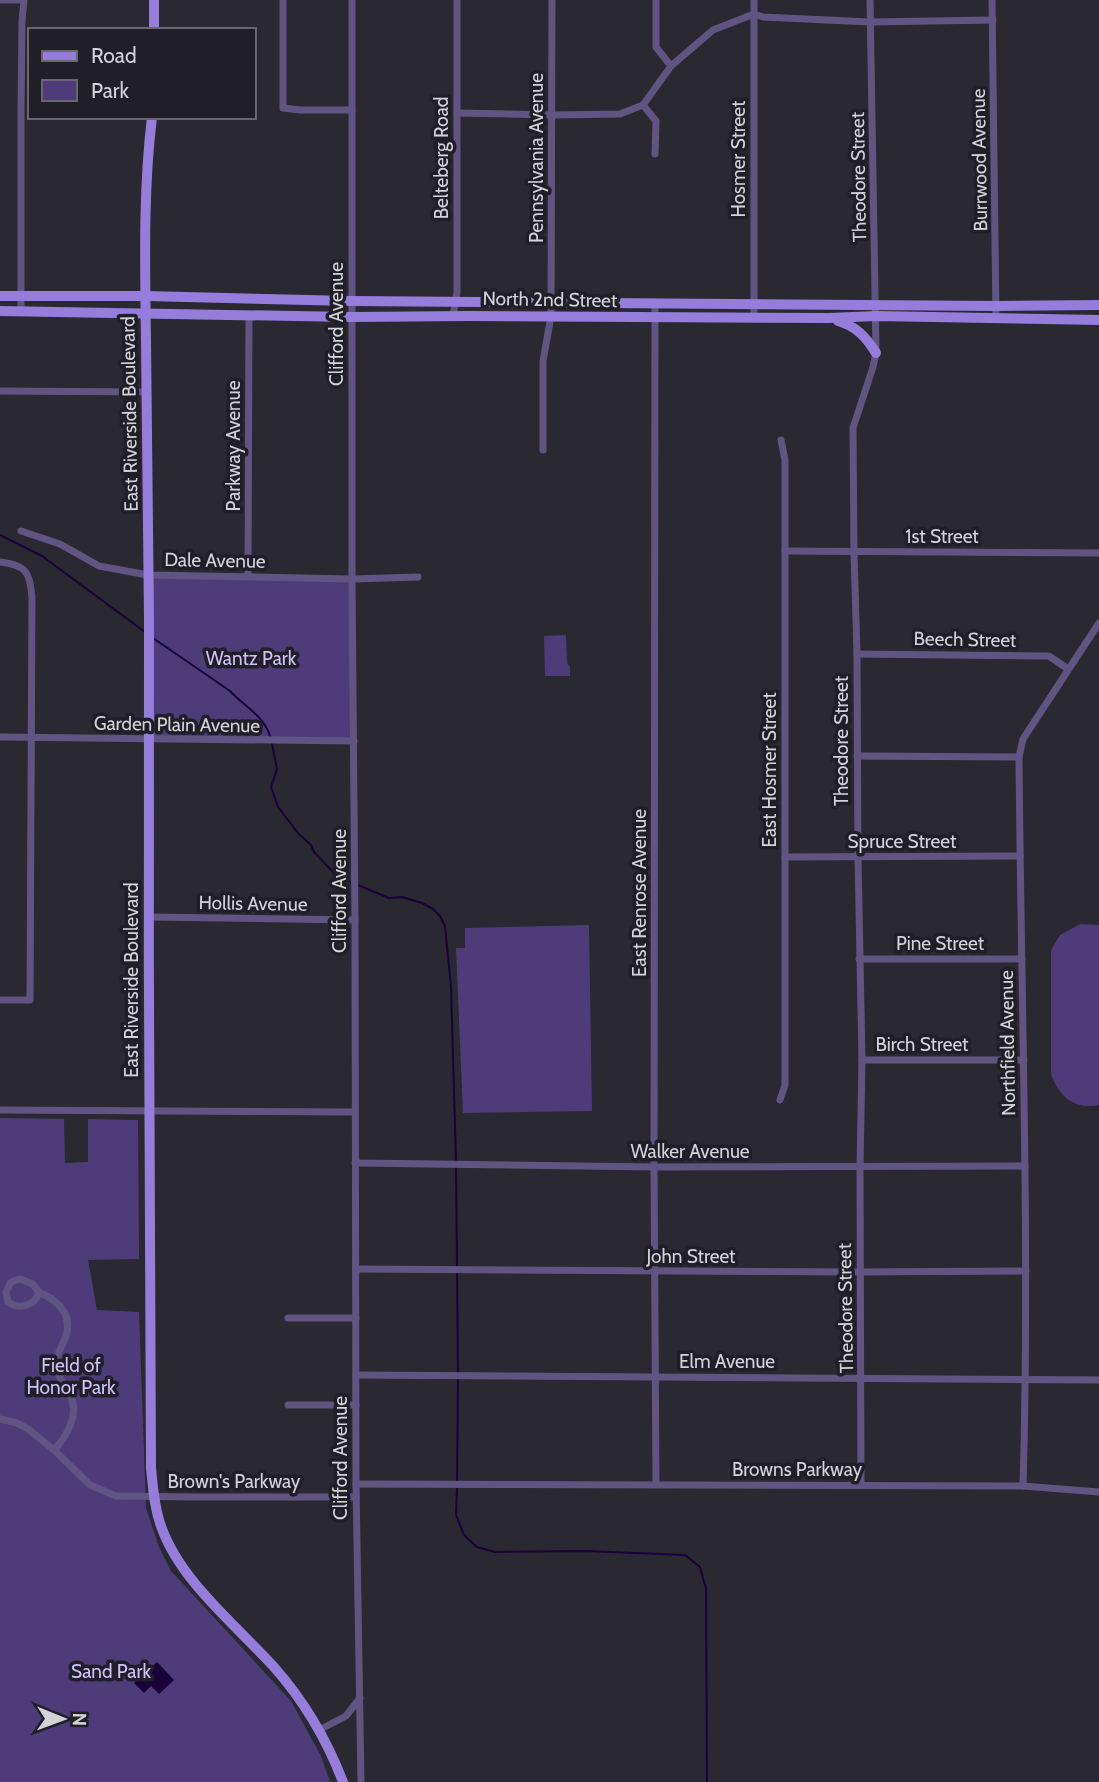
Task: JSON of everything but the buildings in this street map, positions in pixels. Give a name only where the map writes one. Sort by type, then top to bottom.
[{"type":"main road","points":[[154,0],[154,28]]},
{"type":"main road","name":"East Riverside Boulevard","points":[[152,119],[147,161],[145,314],[149,621],[148,1112],[151,1468],[154,1497],[162,1528],[183,1567],[303,1703],[343,1782]]},
{"type":"main road","name":"North 2nd Street","points":[[0,296],[754,304],[996,319],[1099,320]]},
{"type":"main road","points":[[282,299],[282,316]]},
{"type":"main road","name":"North 2nd Street","points":[[0,311],[351,317],[829,318],[876,311],[1099,305]]},
{"type":"main road","points":[[829,318],[843,322],[864,335],[876,353]]},
{"type":"street","points":[[0,0],[24,0],[21,311]]},
{"type":"street","points":[[283,0],[284,108],[352,110]]},
{"type":"street","name":"Clifford Avenue","points":[[352,0],[356,1497],[362,1782]]},
{"type":"street","name":"Belteberg Road","points":[[453,316],[457,292],[457,0]]},
{"type":"street","name":"Pennsylvania Avenue","points":[[543,450],[542,361],[551,317],[552,0]]},
{"type":"street","points":[[656,0],[656,47],[671,66]]},
{"type":"street","name":"Hosmer Street","points":[[754,0],[754,317]]},
{"type":"street","name":"Theodore Street","points":[[861,1485],[862,1060],[853,428],[876,353],[870,0]]},
{"type":"street","name":"Burrwood Avenue","points":[[992,0],[996,319]]},
{"type":"street","points":[[457,113],[620,114],[643,105],[671,66],[713,30],[754,14],[763,17],[870,22],[993,20]]},
{"type":"street","points":[[643,105],[656,121],[655,154]]},
{"type":"street","name":"East Renrose Avenue","points":[[655,303],[656,1484]]},
{"type":"street","name":"Parkway Avenue","points":[[248,576],[249,316]]},
{"type":"street","points":[[0,391],[146,392]]},
{"type":"street","name":"East Hosmer Street","points":[[780,440],[785,460],[785,1085],[780,1100]]},
{"type":"street","name":"Dale Avenue","points":[[21,531],[60,544],[99,566],[148,575],[352,579],[418,577]]},
{"type":"street","name":"1st Street","points":[[785,551],[1099,553]]},
{"type":"street","points":[[0,562],[13,564],[26,571],[32,597],[30,1000],[0,1000]]},
{"type":"street","name":"Northfield Avenue","points":[[1023,1486],[1026,1271],[1019,757],[1023,739],[1099,623]]},
{"type":"street","name":"Beech Street","points":[[857,654],[1049,656],[1068,669]]},
{"type":"street","name":"Garden Plain Avenue","points":[[0,737],[354,741]]},
{"type":"street","points":[[857,756],[1019,757]]},
{"type":"street","name":"Spruce Street","points":[[785,856],[1020,856]]},
{"type":"street","name":"Hollis Avenue","points":[[149,917],[355,920]]},
{"type":"street","name":"Pine Street","points":[[859,959],[1022,959]]},
{"type":"street","name":"Birch Street","points":[[862,1060],[1024,1060]]},
{"type":"street","points":[[0,1110],[355,1112]]},
{"type":"street","name":"Walker Avenue","points":[[355,1163],[654,1167],[1025,1166]]},
{"type":"street","name":"John Street","points":[[356,1269],[1026,1271]]},
{"type":"street","points":[[39,1292],[33,1301],[22,1306],[11,1305],[6,1297],[7,1287],[11,1282],[20,1279],[33,1284],[39,1292],[63,1309],[67,1333],[56,1366],[72,1399],[73,1414],[67,1433],[54,1450]]},
{"type":"street","points":[[288,1318],[356,1318]]},
{"type":"street","name":"Elm Avenue","points":[[356,1375],[1099,1380]]},
{"type":"street","points":[[288,1405],[356,1405]]},
{"type":"street","name":"Brown's Parkway","points":[[0,1419],[28,1429],[90,1485],[116,1496],[356,1497]]},
{"type":"street","name":"Browns Parkway","points":[[356,1484],[1023,1486],[1099,1492]]},
{"type":"street","points":[[319,1730],[346,1716],[360,1698]]},
{"type":"green space","name":"Wantz Park","points":[[148,575],[352,579],[354,741],[148,738]]},
{"type":"green space","points":[[566,635],[570,676],[545,676],[544,636]]},
{"type":"green space","points":[[1080,924],[1099,925],[1099,1105],[1090,1106],[1082,1106],[1069,1100],[1058,1089],[1051,1074],[1051,950],[1060,935]]},
{"type":"green space","points":[[589,925],[592,1111],[463,1113],[456,948],[465,948],[465,928]]},
{"type":"green space","points":[[0,1118],[64,1119],[65,1163],[88,1162],[88,1119],[138,1120],[139,1259],[88,1260],[97,1310],[139,1312],[146,1508],[159,1547],[171,1571],[291,1701],[321,1756],[330,1782],[0,1782]]},
{"type":"shaded area","points":[[157,1662],[174,1680],[159,1694],[151,1686],[144,1693],[134,1683]]},
{"type":"waterway","points":[[0,535],[42,556],[145,632]]},
{"type":"waterway","points":[[153,638],[230,691],[259,718],[271,739]]},
{"type":"waterway","points":[[272,744],[277,769],[271,787],[278,807],[336,875],[352,883]]},
{"type":"waterway","points":[[358,885],[389,898],[402,897],[422,903],[433,909],[445,926],[451,987],[456,1161]]},
{"type":"waterway","points":[[456,1167],[457,1266]]},
{"type":"waterway","points":[[457,1272],[458,1375]]},
{"type":"waterway","points":[[457,1483],[458,1380]]},
{"type":"waterway","points":[[457,1489],[456,1515],[464,1535],[477,1547],[495,1552],[586,1551],[685,1555],[700,1567],[706,1589],[707,1782]]},
{"type":"park label","name":"Field of Honor Park","points":[[71,1376]]},
{"type":"park label","name":"Sand Park","points":[[111,1671]]}]
